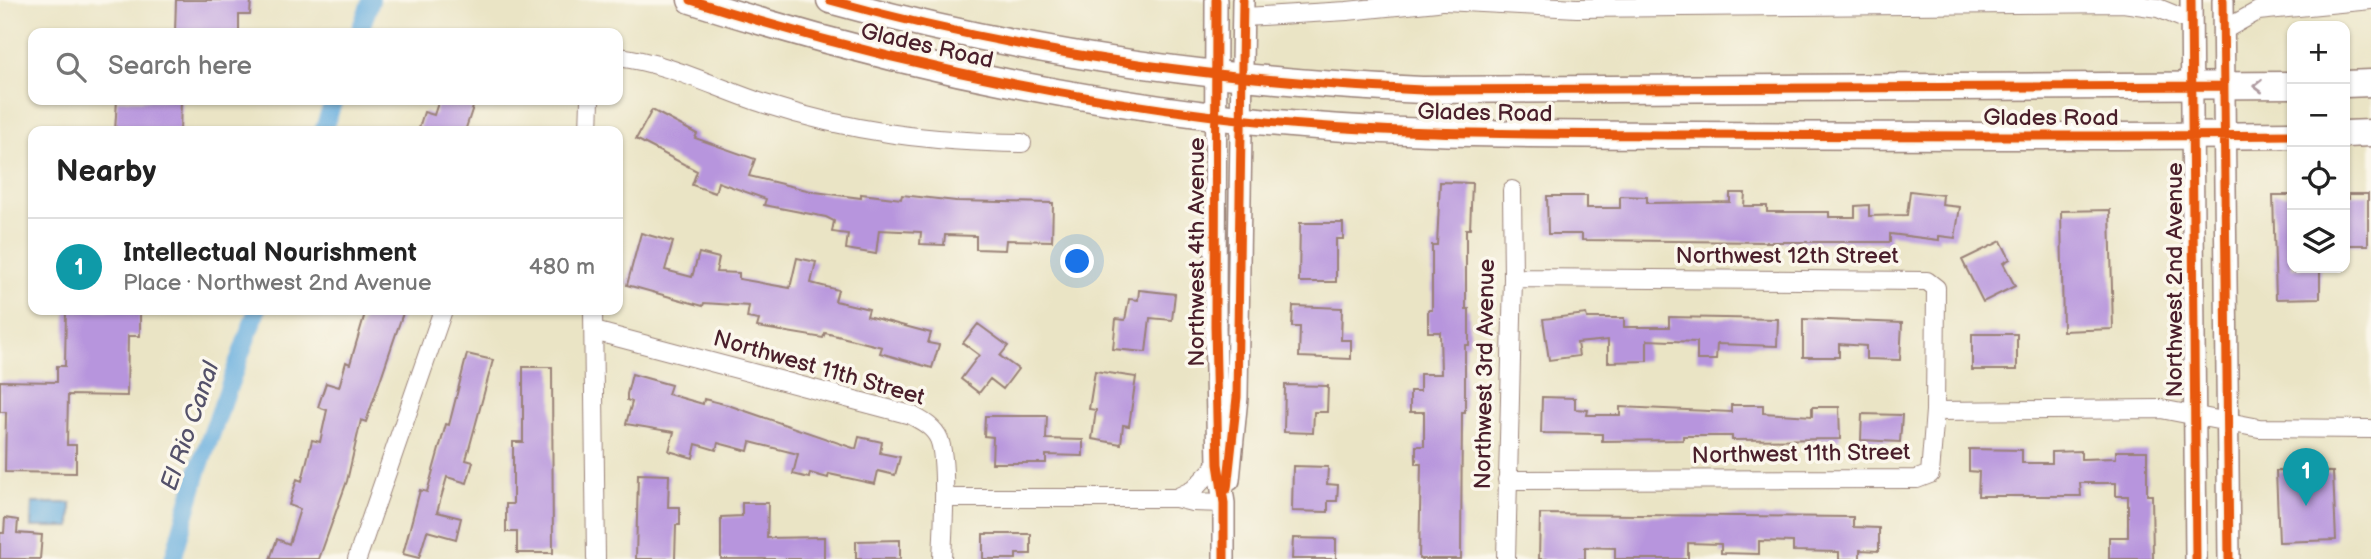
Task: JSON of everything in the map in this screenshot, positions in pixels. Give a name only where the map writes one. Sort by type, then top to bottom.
[{"type":"main road","name":"Glades Road","points":[[691,0],[851,49],[948,72],[1072,96],[1229,118],[1419,132],[2287,135]]},
{"type":"main road","name":"Glades Road","points":[[830,0],[886,7],[1055,51],[1292,82],[1422,90],[2287,85]]},
{"type":"main road","points":[[2350,84],[2371,83]]},
{"type":"main road","points":[[2350,134],[2371,133]]},
{"type":"street","name":"Northwest 4th Avenue","points":[[1216,0],[1217,72],[1229,118],[1237,397],[1231,466],[1224,503]]},
{"type":"street","name":"Northwest 2nd Avenue","points":[[2191,0],[2196,559]]},
{"type":"street","points":[[2223,0],[2229,559]]},
{"type":"street","points":[[2224,30],[2258,11],[2371,0]]},
{"type":"street","points":[[1244,8],[1347,11],[1433,1],[1770,4],[2129,1],[2158,8],[2192,22]]},
{"type":"street","name":"Northwest 4th Avenue","points":[[1224,559],[1224,503],[1218,464],[1229,118],[1244,75],[1244,8]]},
{"type":"street","points":[[625,58],[669,68],[766,104],[871,132],[952,142],[1022,142]]},
{"type":"street","points":[[589,126],[590,105]]},
{"type":"street","name":"Northwest 3rd Avenue","points":[[1506,559],[1513,278],[1512,190]]},
{"type":"street","name":"Northwest 12th Street","points":[[1513,278],[1927,281],[1936,288],[1935,411]]},
{"type":"street","points":[[357,559],[441,315]]},
{"type":"street","points":[[593,315],[596,559]]},
{"type":"street","name":"Northwest 11th Street","points":[[594,331],[911,415],[929,424],[939,439],[944,498],[942,559]]},
{"type":"street","points":[[1935,411],[2161,409],[2259,428],[2371,429]]},
{"type":"street","name":"Northwest 11th Street","points":[[1507,480],[1917,479],[1930,474],[1935,411]]},
{"type":"street","points":[[1176,498],[1193,490],[1218,464]]},
{"type":"street","points":[[944,498],[1176,498],[1192,502],[1224,503]]},
{"type":"water","points":[[32,503],[71,503],[71,527],[31,527]]},
{"type":"building","points":[[176,0],[251,0],[250,15],[239,15],[239,28],[175,28]]},
{"type":"building","points":[[117,105],[181,105],[180,126],[115,126]]},
{"type":"building","points":[[437,105],[474,105],[467,126],[420,126],[424,112],[434,115]]},
{"type":"building","points":[[652,110],[697,134],[695,138],[755,159],[749,176],[815,192],[861,198],[861,194],[901,199],[902,195],[956,201],[1053,203],[1052,241],[1006,240],[1005,250],[976,249],[976,236],[945,235],[944,245],[920,244],[921,232],[879,230],[876,254],[846,249],[848,234],[832,232],[834,221],[826,217],[764,205],[766,199],[718,182],[715,193],[692,185],[697,171],[636,139]]},
{"type":"building","points":[[1440,182],[1472,183],[1470,229],[1466,229],[1469,345],[1465,345],[1465,412],[1462,412],[1461,559],[1419,559],[1421,464],[1416,464],[1416,446],[1424,446],[1424,412],[1410,412],[1410,391],[1420,391],[1420,374],[1441,374],[1440,332],[1428,332],[1428,310],[1432,310],[1432,245],[1437,245]]},
{"type":"building","points":[[1910,191],[1943,195],[1942,205],[1960,207],[1955,238],[1939,236],[1939,240],[1890,234],[1890,242],[1766,242],[1582,240],[1582,234],[1548,234],[1547,196],[1587,196],[1587,208],[1620,208],[1620,196],[1647,197],[1647,203],[1730,202],[1730,193],[1745,193],[1744,206],[1767,206],[1767,212],[1829,212],[1829,217],[1855,217],[1855,206],[1869,205],[1869,216],[1907,215]]},
{"type":"building","points":[[2350,194],[2368,194],[2368,245],[2350,245]]},
{"type":"building","points":[[2273,195],[2287,195],[2287,273],[2320,273],[2320,298],[2276,299]]},
{"type":"building","points":[[2110,210],[2113,329],[2063,331],[2061,211]]},
{"type":"building","points":[[1300,223],[1343,223],[1343,239],[1336,239],[1336,282],[1299,282]]},
{"type":"building","points":[[641,233],[673,242],[665,270],[692,277],[699,253],[719,258],[716,272],[739,273],[739,279],[790,288],[797,258],[816,262],[811,283],[838,290],[835,301],[869,309],[867,316],[931,333],[928,343],[939,345],[932,368],[880,353],[882,347],[825,333],[823,338],[757,327],[759,320],[747,318],[749,306],[704,303],[703,306],[627,285]]},
{"type":"building","points":[[2001,241],[2010,259],[2003,263],[2015,286],[1983,302],[1962,260]]},
{"type":"building","points":[[1139,290],[1175,294],[1172,320],[1150,318],[1146,352],[1113,349],[1116,319],[1125,320],[1129,299],[1138,300]]},
{"type":"building","points":[[1293,306],[1342,308],[1341,340],[1351,340],[1351,359],[1299,357],[1300,327],[1292,327]]},
{"type":"building","points":[[1586,314],[1587,318],[1624,318],[1624,327],[1669,327],[1669,317],[1778,319],[1777,346],[1717,344],[1716,360],[1697,360],[1697,342],[1647,340],[1647,361],[1608,362],[1608,340],[1577,343],[1579,356],[1549,360],[1543,319]]},
{"type":"building","points":[[66,315],[140,315],[140,336],[128,336],[127,396],[68,395],[67,445],[76,445],[76,473],[5,472],[6,412],[0,412],[0,381],[57,382],[57,366],[65,366]]},
{"type":"building","points":[[365,315],[402,315],[366,422],[361,420],[347,481],[319,559],[270,559],[277,539],[289,544],[300,509],[289,505],[297,479],[302,481],[312,440],[320,442],[327,410],[318,407],[326,383],[339,387],[346,362],[350,364]]},
{"type":"building","points":[[1803,319],[1902,323],[1900,360],[1866,359],[1866,346],[1839,344],[1839,357],[1803,357]]},
{"type":"building","points":[[978,324],[1008,346],[1000,356],[1018,369],[1003,389],[990,379],[979,393],[961,379],[979,355],[963,343]]},
{"type":"building","points":[[1972,334],[2017,334],[2017,370],[1972,370]]},
{"type":"building","points":[[467,354],[493,360],[466,460],[473,462],[467,483],[447,477],[437,512],[461,518],[456,539],[427,531],[419,558],[403,554],[420,490],[427,492],[446,424],[449,425]]},
{"type":"building","points":[[523,367],[552,367],[553,553],[517,553],[517,532],[506,532],[506,504],[513,504],[513,442],[523,442]]},
{"type":"building","points":[[1095,371],[1136,377],[1129,426],[1123,425],[1121,444],[1092,439],[1096,410],[1089,409]]},
{"type":"building","points":[[632,374],[671,385],[668,394],[703,404],[704,399],[728,405],[856,449],[859,437],[882,442],[880,453],[900,457],[895,475],[878,471],[875,484],[829,474],[828,478],[810,473],[809,478],[793,474],[798,454],[750,442],[748,451],[718,443],[716,450],[696,444],[693,458],[669,451],[674,432],[626,424],[632,402],[627,400],[627,394]]},
{"type":"building","points":[[1285,385],[1328,386],[1327,412],[1314,412],[1313,433],[1284,432]]},
{"type":"building","points":[[1542,397],[1575,398],[1575,409],[1588,410],[1587,415],[1620,415],[1620,407],[1731,412],[1731,405],[1763,405],[1763,413],[1812,416],[1812,407],[1839,407],[1840,439],[1732,440],[1732,436],[1683,436],[1683,440],[1602,441],[1602,434],[1541,433]]},
{"type":"building","points":[[1862,414],[1902,415],[1900,442],[1861,440]]},
{"type":"building","points":[[985,416],[1047,416],[1046,439],[1083,440],[1083,456],[1046,455],[1046,463],[992,463],[993,437],[984,436]]},
{"type":"building","points":[[1969,449],[2022,450],[2022,463],[2052,463],[2052,452],[2081,451],[2081,459],[2116,458],[2116,451],[2147,451],[2147,495],[2152,495],[2153,559],[2109,559],[2109,537],[2128,537],[2128,496],[2116,496],[2116,483],[2080,483],[2081,496],[1978,496],[1979,472],[1969,471]]},
{"type":"building","points":[[1293,466],[1328,467],[1327,484],[1338,485],[1337,501],[1328,501],[1328,512],[1292,511]]},
{"type":"building","points":[[2276,471],[2333,472],[2336,540],[2279,542]]},
{"type":"building","points":[[638,474],[669,475],[668,507],[680,507],[680,525],[676,525],[675,559],[636,559]]},
{"type":"building","points":[[742,503],[768,503],[767,538],[824,537],[824,559],[721,559],[721,517],[742,516]]},
{"type":"building","points":[[1540,514],[1853,517],[1853,527],[1879,528],[1879,551],[1860,550],[1860,559],[1839,559],[1839,552],[1793,551],[1793,542],[1759,541],[1759,554],[1721,553],[1721,544],[1688,543],[1688,559],[1615,559],[1615,548],[1585,547],[1585,559],[1539,559]]},
{"type":"building","points":[[5,518],[18,520],[17,533],[42,535],[40,559],[0,559],[0,533],[4,533]]},
{"type":"building","points":[[983,534],[1031,534],[1031,554],[1016,554],[1016,559],[983,559]]},
{"type":"building","points":[[1293,538],[1336,539],[1336,559],[1292,559]]},
{"type":"building","points":[[900,540],[900,559],[856,559],[856,541]]},
{"type":"waterway","name":"El Rio Canal","points":[[361,28],[371,0]]},
{"type":"waterway","name":"El Rio Canal","points":[[325,126],[332,105]]},
{"type":"waterway","name":"El Rio Canal","points":[[173,559],[198,471],[255,315]]},
{"type":"cycle path","points":[[691,0],[884,55],[1015,84],[1146,107],[1273,123],[1392,131],[1512,134],[2287,135]]},
{"type":"cycle path","points":[[830,0],[976,36],[1049,50],[1198,72],[1347,86],[1422,90],[2224,86]]},
{"type":"cycle path","points":[[1216,0],[1215,326],[1218,464],[1224,503],[1224,559]]},
{"type":"cycle path","points":[[1227,489],[1237,397],[1243,0]]},
{"type":"cycle path","points":[[2191,0],[2196,559]]},
{"type":"cycle path","points":[[2223,0],[2229,559]]},
{"type":"place","name":"Intellectual Nourishment","points":[[2306,506]]}]
